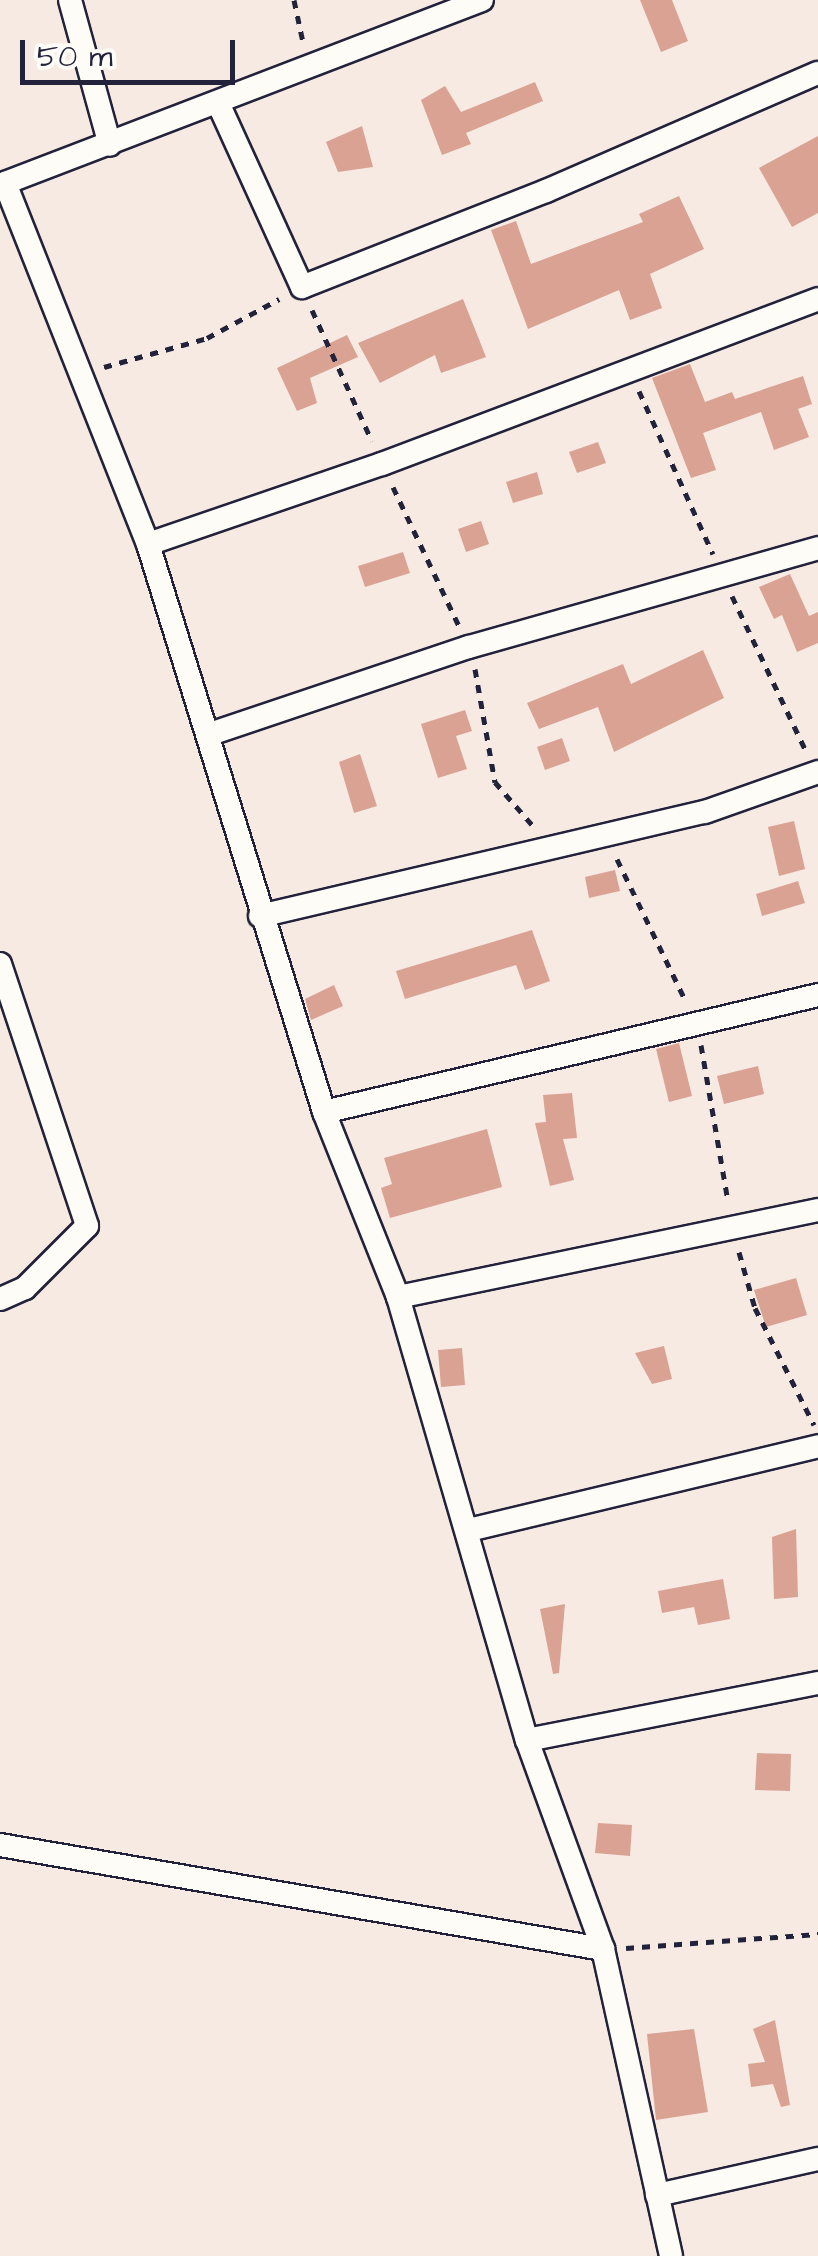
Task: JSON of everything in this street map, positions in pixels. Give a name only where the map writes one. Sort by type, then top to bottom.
[{"type":"street","points":[[70,0],[110,146]]},
{"type":"street","points":[[482,0],[308,64],[218,106],[5,183],[77,374],[148,544],[210,734],[260,916],[324,1112],[398,1297],[469,1530],[527,1740],[603,1949],[671,2256]]},
{"type":"street","points":[[218,106],[302,287],[546,192],[818,73]]},
{"type":"street","points":[[148,544],[382,464],[818,299]]},
{"type":"street","points":[[210,734],[468,647],[818,548]]},
{"type":"street","points":[[260,916],[705,812],[818,772]]},
{"type":"street","points":[[0,964],[87,1226],[25,1288],[0,1300]]},
{"type":"street","points":[[324,1112],[580,1047],[698,1027],[818,995]]},
{"type":"street","points":[[398,1297],[818,1210]]},
{"type":"street","points":[[469,1530],[818,1446]]},
{"type":"street","points":[[527,1740],[818,1684]]},
{"type":"street","points":[[0,1846],[603,1949]]},
{"type":"street","points":[[657,2195],[818,2159]]},
{"type":"path","points":[[294,0],[308,64]]},
{"type":"path","points":[[77,374],[207,338],[302,287],[468,647],[495,782],[551,847]]},
{"type":"path","points":[[605,834],[698,1027],[733,1229],[754,1308],[818,1432]]},
{"type":"path","points":[[603,1949],[818,1934]]},
{"type":"building","points":[[640,0],[672,0],[688,41],[661,52]]},
{"type":"building","points":[[535,82],[543,101],[466,133],[471,144],[442,155],[421,100],[445,86],[461,112]]},
{"type":"building","points":[[362,126],[373,167],[338,172],[326,142]]},
{"type":"building","points":[[818,136],[818,213],[792,227],[759,168]]},
{"type":"building","points":[[679,196],[704,249],[650,274],[662,308],[630,320],[619,290],[528,329],[491,230],[516,221],[531,264],[643,222],[639,214]]},
{"type":"building","points":[[463,299],[486,357],[441,373],[435,355],[380,383],[358,343]]},
{"type":"building","points":[[347,335],[358,357],[310,378],[317,403],[297,411],[277,368]]},
{"type":"building","points":[[690,364],[705,402],[732,392],[735,399],[803,376],[812,404],[798,409],[809,437],[774,450],[761,412],[703,433],[716,470],[691,478],[652,378]]},
{"type":"building","points":[[598,442],[606,463],[577,473],[569,452]]},
{"type":"building","points":[[537,472],[543,494],[513,503],[506,482]]},
{"type":"building","points":[[481,521],[489,544],[466,552],[458,529]]},
{"type":"building","points":[[403,552],[410,573],[365,587],[358,566]]},
{"type":"building","points":[[790,574],[809,616],[818,612],[818,643],[797,652],[782,615],[774,619],[759,587]]},
{"type":"building","points":[[703,650],[724,698],[614,752],[598,707],[539,729],[527,703],[623,664],[631,684]]},
{"type":"building","points":[[465,710],[472,731],[456,736],[467,769],[438,778],[421,724]]},
{"type":"building","points":[[562,738],[570,761],[545,770],[537,747]]},
{"type":"building","points":[[360,754],[377,806],[354,813],[339,762]]},
{"type":"building","points":[[794,821],[805,869],[779,876],[768,827]]},
{"type":"building","points":[[615,870],[620,891],[589,898],[585,877]]},
{"type":"building","points":[[798,881],[805,903],[762,916],[756,894]]},
{"type":"building","points":[[532,930],[550,981],[525,990],[516,965],[405,999],[396,971]]},
{"type":"building","points":[[334,985],[343,1006],[311,1020],[305,999]]},
{"type":"building","points":[[679,1043],[692,1096],[669,1102],[656,1049]]},
{"type":"building","points":[[758,1066],[764,1094],[724,1104],[717,1076]]},
{"type":"building","points":[[572,1093],[577,1138],[563,1139],[574,1180],[550,1186],[535,1123],[546,1122],[543,1095]]},
{"type":"building","points":[[487,1129],[502,1187],[390,1218],[381,1188],[392,1184],[384,1158]]},
{"type":"building","points":[[796,1278],[807,1315],[766,1327],[754,1290]]},
{"type":"building","points":[[664,1346],[672,1379],[652,1384],[635,1353]]},
{"type":"building","points":[[462,1348],[465,1385],[441,1387],[438,1350]]},
{"type":"building","points":[[796,1529],[798,1597],[774,1599],[772,1537]]},
{"type":"building","points":[[723,1579],[730,1619],[698,1625],[694,1607],[662,1613],[658,1591]]},
{"type":"building","points":[[565,1604],[559,1673],[553,1674],[540,1609]]},
{"type":"building","points":[[757,1753],[791,1754],[790,1791],[755,1790]]},
{"type":"building","points":[[598,1823],[632,1825],[630,1856],[595,1853]]},
{"type":"building","points":[[775,2020],[790,2105],[781,2107],[773,2084],[751,2087],[748,2064],[765,2062],[753,2029]]},
{"type":"building","points":[[694,2029],[708,2112],[656,2120],[647,2034]]}]
